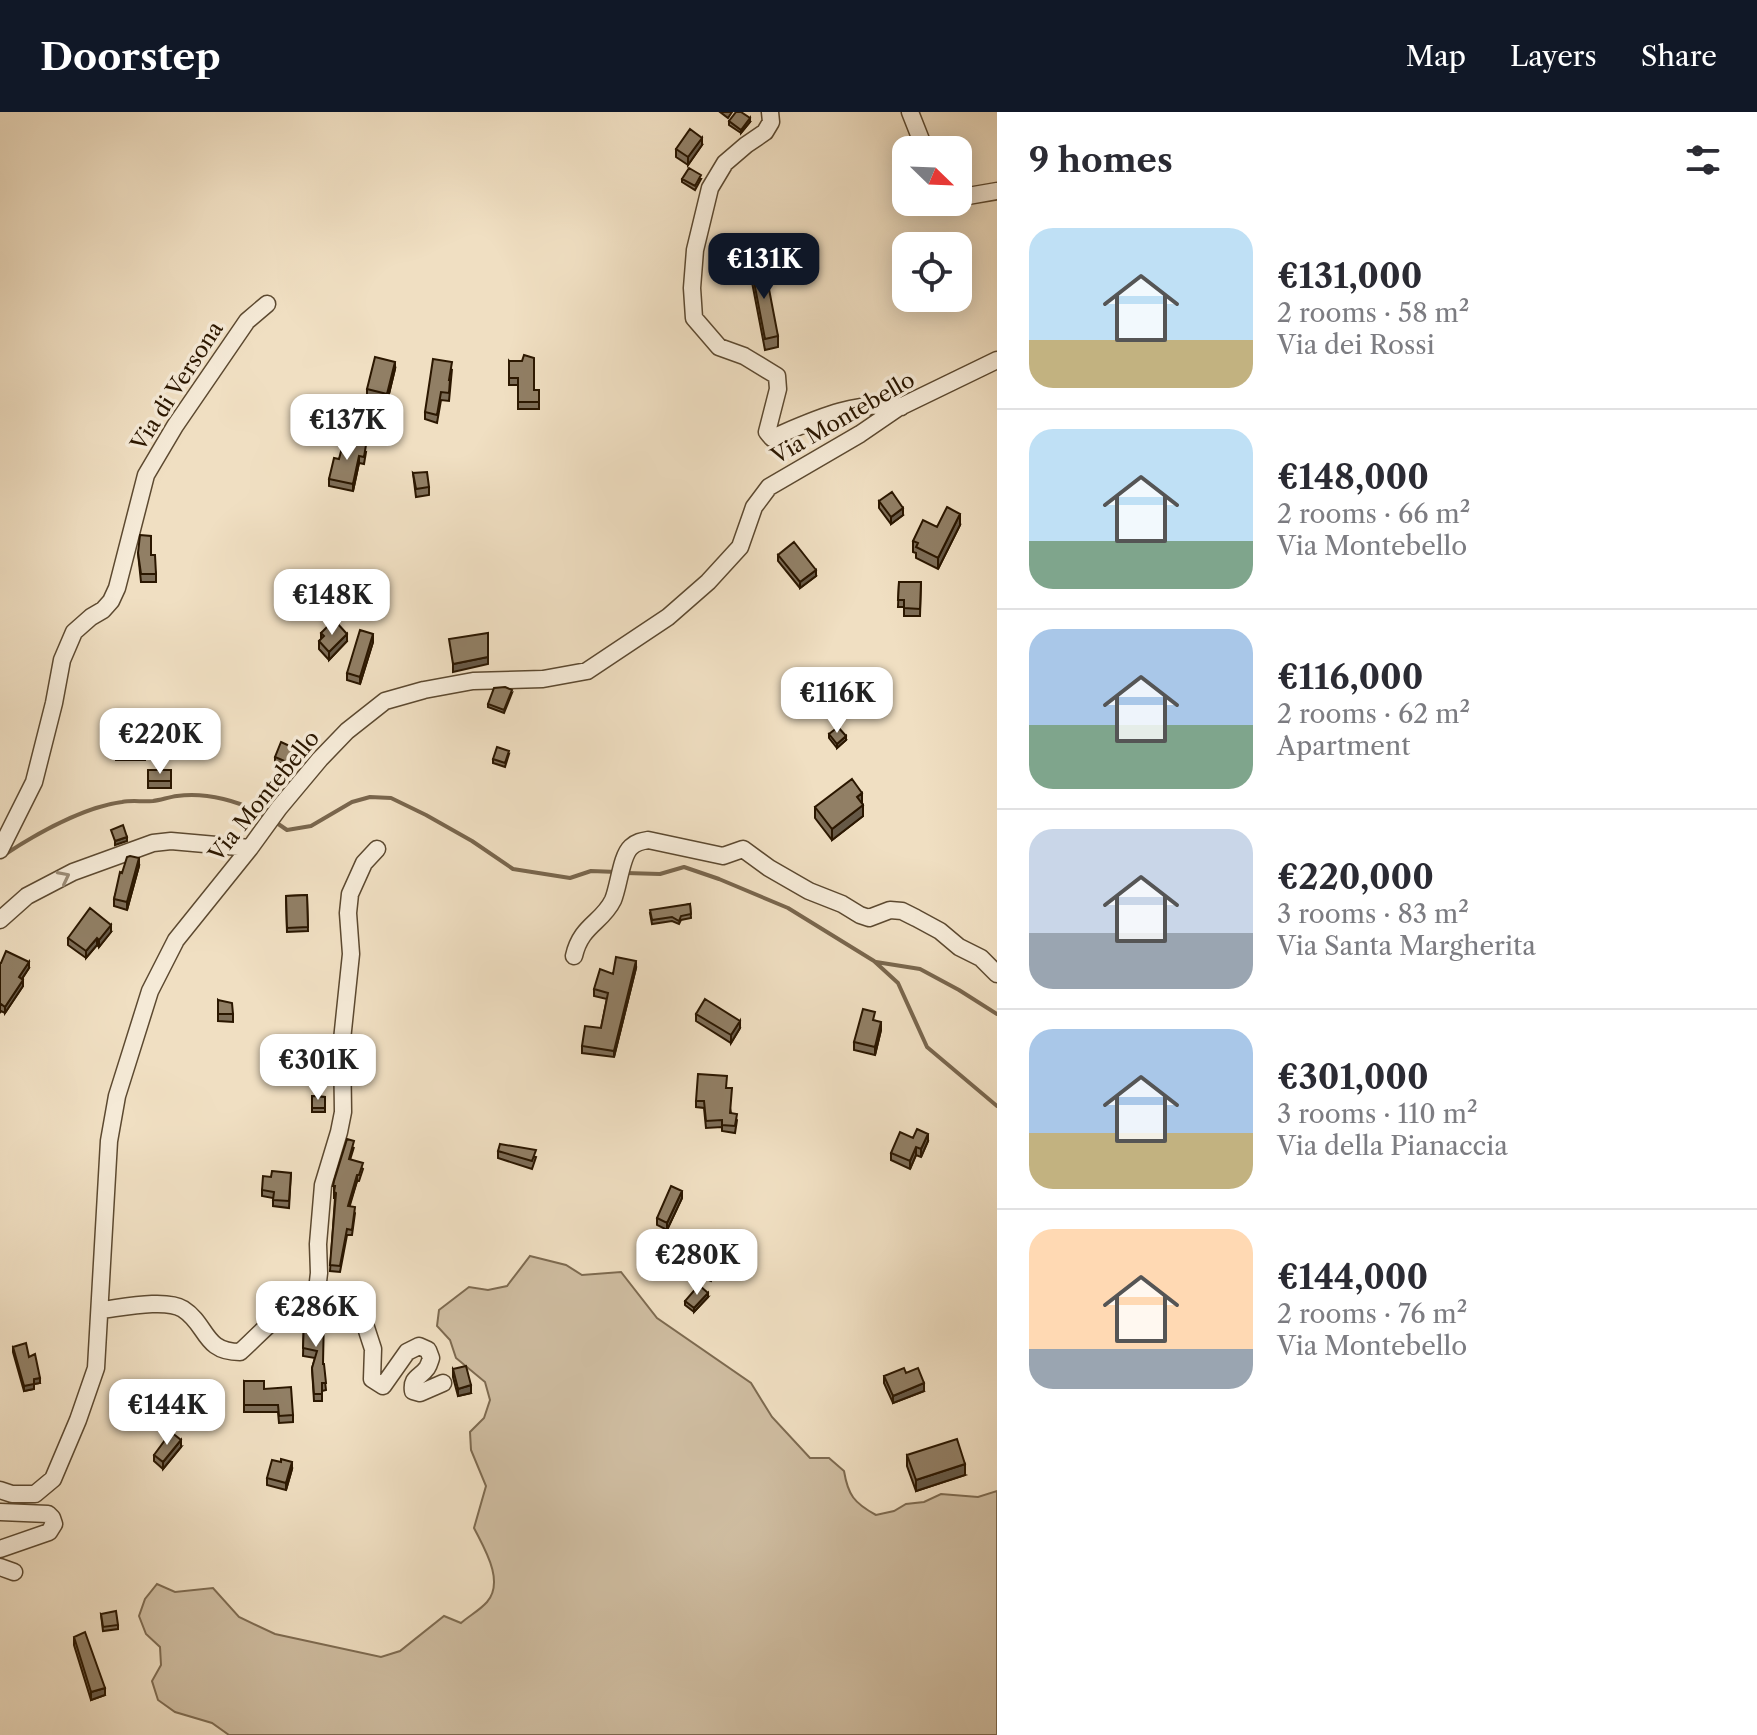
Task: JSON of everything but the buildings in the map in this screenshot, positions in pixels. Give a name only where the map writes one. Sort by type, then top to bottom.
[{"type":"street","points":[[770,112],[771,122],[765,132],[725,163],[710,188],[695,250],[692,288],[694,318],[719,347],[744,356],[777,376],[778,389],[767,432],[772,438],[829,413],[890,405],[901,407]]},
{"type":"street","points":[[910,112],[919,136]]},
{"type":"street","points":[[972,195],[997,191]]},
{"type":"street","name":"Via di Versona","points":[[0,850],[34,782],[62,660],[74,632],[103,610],[117,588],[146,475],[175,426],[247,321],[267,304]]},
{"type":"street","name":"Via Montebello","points":[[0,1490],[12,1494],[35,1494],[53,1479],[96,1368],[109,1141],[117,1096],[150,991],[176,940],[320,759],[347,731],[385,701],[473,681],[543,679],[587,671],[668,617],[718,570],[740,547],[754,507],[769,487],[901,407],[997,360]]},
{"type":"street","points":[[574,956],[584,932],[608,910],[630,847],[648,840],[723,856],[743,849],[809,891],[860,915],[869,918],[890,910],[902,911],[981,958],[997,974]]},
{"type":"street","points":[[0,920],[27,896],[73,872],[153,843],[171,841],[250,848]]},
{"type":"street","points":[[316,1299],[323,1185],[343,1112],[342,1040],[351,954],[350,894],[364,863],[377,849]]},
{"type":"street","points":[[101,1310],[168,1304],[182,1309],[213,1345],[227,1352],[240,1352],[283,1312],[302,1300],[336,1299],[349,1295],[355,1298],[373,1349],[372,1379],[383,1386],[407,1352],[419,1346],[428,1350],[431,1358],[426,1369],[415,1378],[413,1391],[420,1393],[443,1383]]},
{"type":"street","points":[[0,1512],[45,1513],[50,1515],[54,1524],[49,1532],[0,1549]]},
{"type":"shaded area","points":[[530,1256],[566,1265],[582,1275],[621,1272],[657,1318],[751,1383],[772,1417],[810,1458],[829,1458],[844,1471],[853,1498],[876,1515],[941,1494],[978,1497],[997,1491],[997,1735],[229,1735],[212,1723],[175,1712],[158,1700],[152,1681],[161,1665],[160,1647],[146,1634],[139,1616],[145,1599],[157,1584],[175,1592],[213,1588],[239,1617],[275,1634],[381,1657],[400,1651],[444,1616],[461,1623],[487,1602],[492,1594],[493,1575],[474,1528],[486,1486],[471,1450],[470,1432],[484,1418],[490,1400],[485,1382],[456,1358],[450,1340],[437,1326],[439,1310],[469,1287],[488,1290],[507,1286]]},
{"type":"waterway","points":[[4,855],[76,815],[126,801],[200,795],[235,802],[266,817]]},
{"type":"waterway","points":[[274,821],[287,830],[311,826],[352,802],[370,797],[391,798],[472,841],[513,869],[570,878],[591,871],[617,872]]},
{"type":"waterway","points":[[626,873],[660,874],[684,867],[719,879],[788,908],[874,961],[898,983],[927,1047],[997,1106]]},
{"type":"waterway","points":[[876,962],[920,969],[997,1014]]}]
